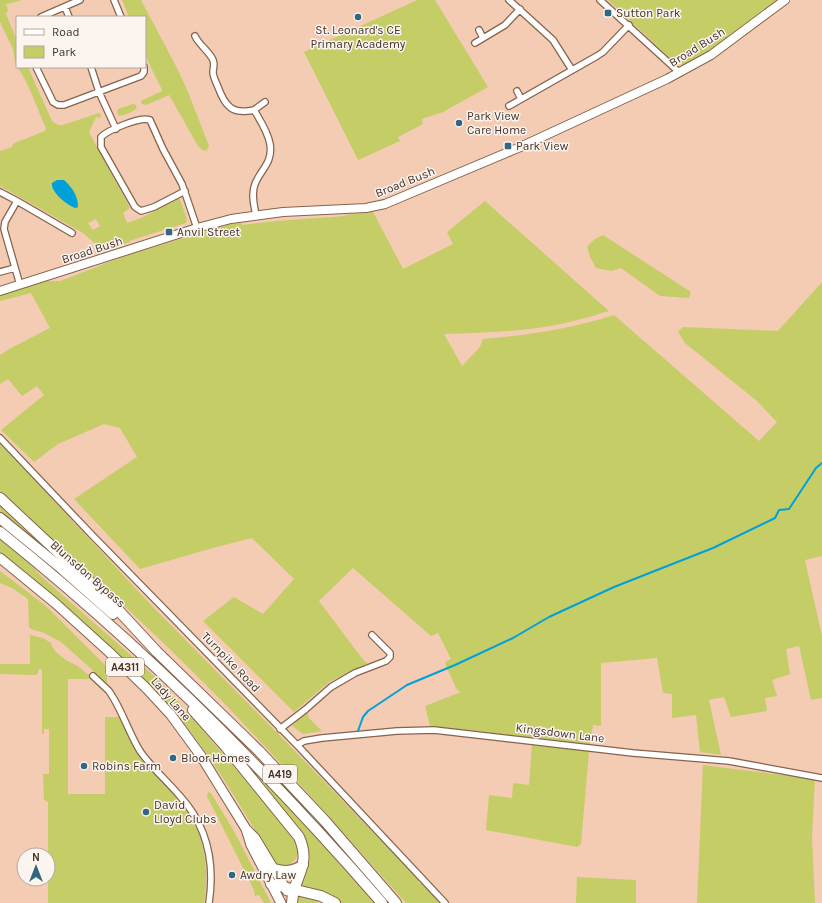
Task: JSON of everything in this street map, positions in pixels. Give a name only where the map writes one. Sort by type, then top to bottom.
[{"type":"highway","name":"A419","points":[[0,498],[101,593],[157,652],[259,751],[330,827],[396,903]]},
{"type":"highway","name":"Blunsdon Bypass","points":[[0,518],[61,568],[157,652]]},
{"type":"highway","name":"Blunsdon Bypass","points":[[0,532],[70,589],[153,663]]},
{"type":"highway","name":"A419","points":[[153,663],[226,747],[295,833],[303,847],[303,865]]},
{"type":"highway","name":"A419","points":[[153,663],[221,728],[282,791],[382,903]]},
{"type":"highway","points":[[274,869],[292,871],[303,865]]},
{"type":"highway","points":[[292,897],[303,865]]},
{"type":"highway","points":[[271,884],[292,897],[321,896],[335,903]]},
{"type":"main road","name":"Broad Bush","points":[[0,291],[197,228],[231,219],[283,212],[366,208],[384,204],[518,148],[616,104],[680,73],[720,50],[785,0]]},
{"type":"main road","name":"Lady Lane","points":[[0,558],[78,623],[134,675],[160,702],[202,756],[246,829],[251,845],[271,884]]},
{"type":"main road","name":"Lady Lane","points":[[246,829],[255,838],[274,869]]},
{"type":"main road","name":"A4311","points":[[274,869],[292,897]]},
{"type":"main road","name":"A4311","points":[[271,884],[281,903]]},
{"type":"street","points":[[43,16],[80,0]]},
{"type":"street","points":[[114,0],[121,16]]},
{"type":"street","points":[[509,0],[553,40],[572,70]]},
{"type":"street","points":[[600,0],[680,73]]},
{"type":"street","points":[[65,6],[69,16]]},
{"type":"street","points":[[475,43],[505,25],[520,9]]},
{"type":"street","points":[[509,106],[603,52],[629,25]]},
{"type":"street","points":[[479,30],[484,38]]},
{"type":"street","points":[[195,36],[213,60],[214,76],[225,104],[234,110],[245,111],[254,110],[265,102]]},
{"type":"street","points":[[36,68],[53,102],[58,105],[64,105],[141,76],[144,72],[144,68]]},
{"type":"street","points":[[91,68],[116,129]]},
{"type":"street","points":[[517,91],[521,99]]},
{"type":"street","points":[[254,110],[270,140],[271,150],[268,162],[254,188],[254,207],[256,215]]},
{"type":"street","points":[[185,191],[141,212],[101,146],[101,137],[106,133],[142,119],[147,118],[150,120],[185,191],[197,228]]},
{"type":"street","points":[[0,192],[72,233]]},
{"type":"street","points":[[16,201],[2,230],[20,285]]},
{"type":"street","points":[[0,272],[15,268]]},
{"type":"street","name":"Turnpike Road","points":[[0,438],[92,536],[297,745],[444,903]]},
{"type":"street","points":[[280,729],[331,687],[355,673],[386,661],[390,657],[390,653],[372,635]]},
{"type":"street","points":[[93,676],[109,691],[140,751],[186,802],[196,817],[204,833],[210,857],[211,877],[209,903]]},
{"type":"street","name":"Kingsdown Lane","points":[[297,745],[304,740],[322,738],[398,731],[434,730],[633,753],[729,761],[822,778]]},
{"type":"green space","points":[[0,0],[22,0],[4,5],[7,6],[8,11],[6,14],[16,39],[16,64],[13,49],[0,22]]},
{"type":"green space","points":[[122,0],[141,0],[188,92],[209,146],[206,151],[202,150],[198,146],[169,95],[146,105],[142,104],[141,101],[162,90],[146,57],[146,16],[129,16]]},
{"type":"green space","points":[[417,0],[435,0],[488,87],[443,112],[422,119],[423,124],[398,137],[400,141],[358,160],[304,52]]},
{"type":"green space","points":[[608,0],[781,0],[719,46],[688,64],[681,65],[672,60]]},
{"type":"green space","points":[[18,68],[28,68],[52,121],[58,125],[63,125],[99,113],[101,115],[100,118],[96,117],[89,132],[130,208],[123,213],[127,223],[141,218],[180,199],[187,219],[186,223],[99,252],[97,245],[83,233],[0,186],[0,151],[12,147],[13,144],[17,142],[45,131],[46,128],[29,88]],"holes":[[[96,219],[100,226],[93,230],[88,223]]]},
{"type":"green space","points":[[135,104],[137,108],[129,113],[119,116],[117,113],[118,109]]},
{"type":"green space","points":[[485,201],[609,311],[573,321],[537,328],[444,334],[462,366],[480,347],[483,339],[549,331],[614,315],[759,441],[777,422],[757,401],[685,343],[678,332],[683,327],[778,331],[822,282],[822,556],[805,560],[822,636],[822,698],[811,700],[799,646],[786,649],[790,674],[772,680],[777,696],[765,698],[767,711],[731,717],[724,697],[709,700],[721,755],[700,752],[696,715],[672,718],[672,694],[663,693],[657,658],[601,663],[601,726],[593,725],[590,744],[430,726],[425,706],[461,692],[457,690],[446,666],[445,662],[451,659],[438,633],[431,636],[353,568],[319,601],[364,661],[368,663],[329,682],[294,712],[203,621],[234,597],[263,614],[294,579],[252,538],[140,569],[74,499],[137,457],[120,428],[104,424],[58,444],[34,462],[1,430],[44,395],[37,386],[22,396],[8,379],[0,384],[0,355],[50,328],[31,293],[0,301],[0,295],[45,281],[60,281],[125,256],[231,224],[241,223],[242,225],[345,216],[373,212],[403,269],[453,244],[447,232]]},
{"type":"green space","points":[[603,235],[691,292],[689,298],[660,296],[621,268],[611,271],[596,268],[590,257],[587,246],[595,239]]},
{"type":"green space","points":[[0,443],[151,605],[291,747],[420,881],[418,882],[425,886],[440,903],[406,903],[290,773],[218,697],[138,619],[0,492]]},
{"type":"green space","points":[[0,505],[57,557],[56,558],[0,512]]},
{"type":"green space","points":[[0,523],[82,590],[81,592],[0,526]]},
{"type":"green space","points":[[0,538],[23,556],[42,577],[152,674],[169,691],[286,828],[293,838],[297,849],[296,859],[292,863],[285,866],[285,868],[276,863],[210,759],[175,713],[140,676],[90,629],[35,580],[0,552]]},
{"type":"green space","points":[[0,571],[46,606],[106,666],[107,683],[61,642],[29,627],[28,599],[12,588],[0,583]]},
{"type":"green space","points":[[30,635],[43,638],[51,643],[54,650],[61,656],[78,666],[91,677],[91,679],[68,679],[68,794],[105,794],[105,717],[120,717],[129,738],[141,758],[181,802],[195,824],[203,846],[205,857],[206,880],[204,903],[48,903],[48,887],[56,887],[56,847],[48,847],[48,802],[44,800],[43,774],[49,774],[49,729],[44,729],[44,734],[42,734],[42,669],[38,670],[38,674],[35,675],[0,674],[0,664],[30,664]]},
{"type":"green space","points":[[307,711],[309,718],[322,731],[303,734],[292,726]]},
{"type":"green space","points":[[532,744],[589,751],[581,844],[577,847],[486,830],[489,795],[512,798],[513,783],[529,785]]},
{"type":"green space","points":[[241,757],[313,831],[376,903],[342,903],[298,886],[307,870],[308,865],[309,854],[306,841],[240,758]]},
{"type":"green space","points":[[703,765],[815,779],[812,837],[815,903],[697,903]]},
{"type":"green space","points":[[208,792],[211,793],[235,833],[271,903],[264,903],[259,895],[255,896],[254,890],[207,796]]},
{"type":"green space","points":[[577,877],[636,880],[636,903],[576,903]]},
{"type":"green space","points":[[297,895],[321,901],[316,903],[298,903],[296,898]]},
{"type":"water","points":[[57,180],[64,180],[70,186],[76,195],[78,207],[76,208],[69,205],[57,195],[52,187],[52,183]]},
{"type":"waterway","points":[[358,731],[363,717],[368,711],[407,685],[513,638],[549,617],[614,587],[713,548],[775,518],[779,510],[789,509],[816,468],[822,463]]},
{"type":"place","name":"Sutton Park","points":[[608,13]]},
{"type":"place","name":"St. Leonard's CE Primary Academy","points":[[358,17]]},
{"type":"place","name":"Park View Care Home","points":[[459,123]]},
{"type":"place","name":"Park View","points":[[508,146]]},
{"type":"place","name":"Anvil Street","points":[[169,232]]},
{"type":"place","name":"Bloor Homes","points":[[173,758]]},
{"type":"place","name":"Robins Farm","points":[[84,766]]},
{"type":"place","name":"David Lloyd Clubs","points":[[146,812]]},
{"type":"place","name":"Awdry Law","points":[[232,875]]}]
